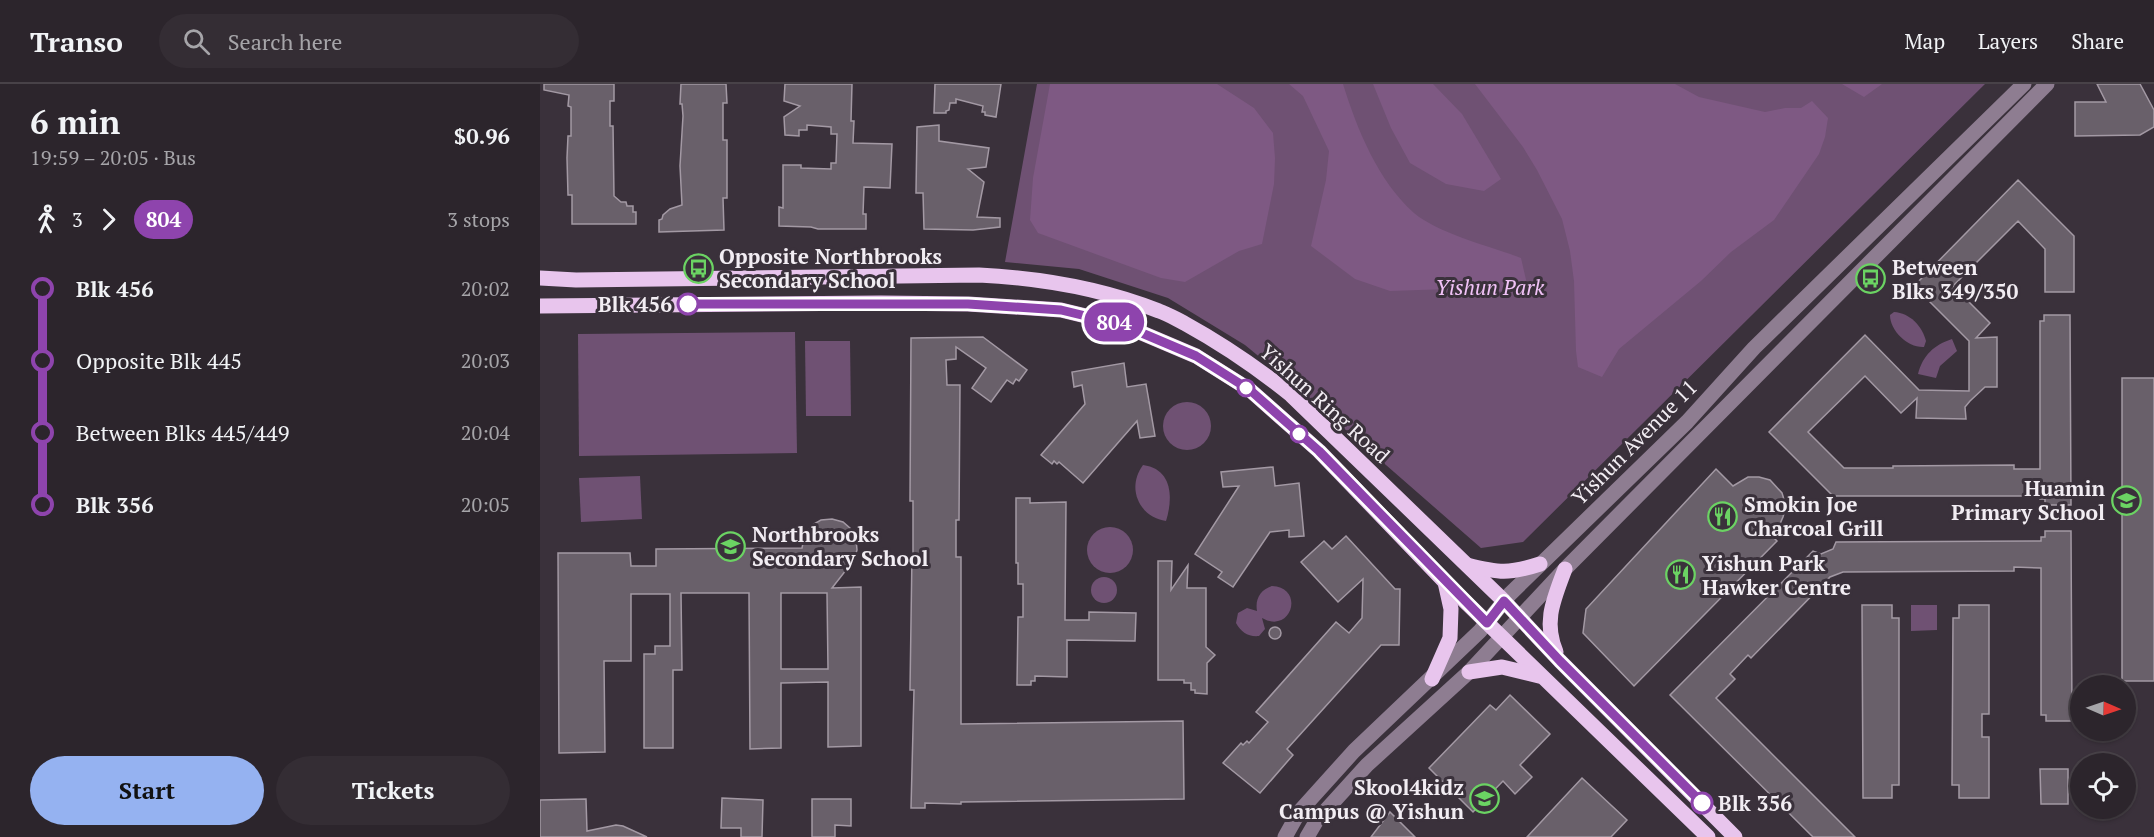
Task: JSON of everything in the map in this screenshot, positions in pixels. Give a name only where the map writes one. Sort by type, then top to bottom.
[{"type":"main road","name":"Yishun Ring Road","points":[[540,278],[576,280],[979,275],[1020,277],[1064,283],[1160,311],[1214,339],[1256,366],[1291,395],[1504,601],[1560,661],[1735,837]]},
{"type":"main road","name":"Yishun Ring Road","points":[[540,306],[795,303],[968,304],[1061,310],[1123,325],[1196,356],[1250,390],[1319,451],[1445,582],[1708,837]]},
{"type":"main road","points":[[1467,565],[1500,572],[1519,571],[1540,564]]},
{"type":"main road","points":[[1560,661],[1551,640],[1549,622],[1565,569]]},
{"type":"main road","points":[[1432,679],[1450,638],[1450,609],[1445,582]]},
{"type":"main road","points":[[1469,672],[1502,667],[1542,676]]},
{"type":"street","name":"Yishun Avenue 11","points":[[1285,837],[1299,812],[1354,751],[1432,679],[1540,564],[1687,422],[1754,348],[2024,84]]},
{"type":"street","name":"Yishun Avenue 11","points":[[1307,837],[1317,820],[1367,765],[1469,672],[1565,569],[2047,84]]},
{"type":"street","points":[[1687,422],[1699,421],[1707,425]]},
{"type":"street","points":[[1565,540],[1572,546],[1589,546]]},
{"type":"green space","name":"Yishun Park","points":[[1037,84],[1985,84],[1523,542],[1481,548],[1245,345],[1168,298],[1079,269],[1005,262]]},
{"type":"green space","points":[[1050,84],[1217,84],[1254,108],[1273,133],[1275,158],[1274,184],[1262,244],[1239,251],[1185,282],[1161,278],[1038,233],[1030,220],[1033,178]]},
{"type":"green space","points":[[1289,84],[1343,84],[1370,153],[1379,170],[1401,200],[1414,213],[1437,227],[1521,258],[1527,284],[1496,292],[1448,289],[1390,291],[1355,279],[1311,246],[1326,180],[1329,151],[1303,96]]},
{"type":"green space","points":[[1373,84],[1433,84],[1462,114],[1501,179],[1484,191],[1446,184],[1410,163],[1391,128]]},
{"type":"green space","points":[[1475,84],[1675,84],[1699,97],[1765,112],[1801,108],[1812,101],[1828,118],[1819,154],[1774,220],[1731,252],[1701,281],[1619,349],[1602,377],[1578,367],[1574,281],[1562,219],[1523,147]]},
{"type":"green space","points":[[1842,84],[1882,84],[1864,97]]},
{"type":"green space","points":[[1894,312],[1905,315],[1918,325],[1926,341],[1924,347],[1912,345],[1901,337],[1891,321],[1890,315]]},
{"type":"green space","points":[[795,332],[797,453],[579,456],[578,334]]},
{"type":"green space","points":[[1952,339],[1957,351],[1940,366],[1936,378],[1918,374],[1923,361],[1930,352],[1940,344]]},
{"type":"green space","points":[[805,341],[850,341],[851,416],[806,416]]},
{"type":"green space","points":[[1182,402],[1192,402],[1207,412],[1211,426],[1210,435],[1201,446],[1192,450],[1182,450],[1167,440],[1163,431],[1163,421],[1173,406]]},
{"type":"green space","points":[[1143,465],[1160,472],[1168,486],[1170,504],[1166,521],[1149,514],[1138,500],[1136,483]]},
{"type":"green space","points":[[640,476],[642,519],[581,522],[579,478]]},
{"type":"green space","points":[[1110,527],[1126,534],[1133,550],[1126,566],[1110,573],[1094,566],[1087,550],[1094,534]]},
{"type":"green space","points":[[1104,577],[1114,580],[1117,590],[1114,600],[1104,603],[1094,600],[1091,590],[1094,580]]},
{"type":"green space","points":[[1272,586],[1282,588],[1289,594],[1291,609],[1281,620],[1272,622],[1262,618],[1265,629],[1259,636],[1251,636],[1240,629],[1236,623],[1238,613],[1247,608],[1257,611],[1259,595]]},
{"type":"green space","points":[[1911,605],[1937,605],[1937,630],[1911,631]]},
{"type":"building","points":[[544,84],[614,84],[614,101],[610,101],[610,126],[613,126],[614,196],[621,202],[626,202],[627,206],[633,206],[633,212],[636,212],[636,224],[572,224],[572,195],[568,195],[567,158],[568,136],[571,136],[569,95],[544,90]]},
{"type":"building","points":[[681,84],[726,84],[727,103],[723,103],[723,140],[727,140],[727,198],[723,198],[724,230],[659,232],[659,220],[663,215],[670,209],[682,205]]},
{"type":"building","points":[[785,84],[852,84],[853,143],[892,144],[890,188],[864,187],[863,214],[866,214],[866,229],[779,226],[779,207],[783,208],[783,165],[831,169],[831,163],[836,163],[837,134],[831,134],[831,127],[807,125],[807,130],[799,130],[799,136],[785,135],[784,117],[800,106],[784,101]]},
{"type":"building","points":[[935,84],[1001,84],[996,117],[985,115],[985,112],[982,112],[983,106],[956,99],[956,103],[950,103],[946,113],[934,113]]},
{"type":"building","points":[[2097,84],[2140,84],[2154,110],[2154,127],[2140,135],[2075,136],[2075,102],[2106,102]]},
{"type":"building","points":[[939,125],[939,141],[989,148],[986,167],[968,169],[984,182],[977,217],[1000,218],[1000,227],[973,230],[924,229],[923,193],[916,193],[917,127]]},
{"type":"building","points":[[2018,180],[2074,236],[2074,292],[2045,292],[2045,249],[2018,221],[1953,286],[1990,323],[1976,338],[1997,337],[1997,387],[1985,387],[1970,401],[1965,407],[1966,419],[1916,418],[1917,398],[1901,413],[1865,376],[1808,432],[1844,468],[2014,465],[2014,469],[2040,469],[2040,321],[2044,321],[2044,315],[2070,315],[2071,505],[2045,505],[2045,499],[2040,499],[2040,496],[1833,496],[1769,432],[1865,335],[1919,390],[1969,391],[1969,341],[1914,286]]},
{"type":"building","points":[[983,337],[1027,370],[1019,381],[1016,379],[1013,384],[1007,380],[991,402],[972,388],[986,368],[956,347],[956,359],[946,360],[947,385],[960,385],[959,520],[956,520],[956,557],[961,557],[961,724],[1183,721],[1184,799],[925,803],[925,808],[911,808],[914,690],[910,690],[913,554],[913,501],[910,501],[911,338]]},
{"type":"building","points":[[1124,363],[1127,387],[1146,384],[1155,436],[1140,438],[1137,421],[1083,483],[1059,462],[1057,464],[1054,461],[1052,464],[1041,455],[1085,404],[1082,385],[1074,387],[1072,372]]},
{"type":"building","points":[[2122,378],[2154,378],[2154,681],[2136,681],[2136,675],[2122,675]]},
{"type":"building","points":[[1273,467],[1275,486],[1299,483],[1304,536],[1289,537],[1289,530],[1270,532],[1233,587],[1218,577],[1222,572],[1195,554],[1239,486],[1223,487],[1221,472]]},
{"type":"building","name":"Yishun Park Hawker Centre","points":[[1716,469],[1733,486],[1748,477],[1759,477],[1770,480],[1782,493],[1786,506],[1783,517],[1779,526],[1770,534],[1777,541],[1634,686],[1583,633],[1586,609]]},
{"type":"building","points":[[1016,498],[1030,498],[1030,503],[1066,502],[1065,620],[1089,620],[1089,612],[1136,613],[1135,641],[1067,640],[1067,677],[1035,676],[1035,681],[1031,681],[1031,685],[1017,685],[1018,617],[1023,617],[1023,584],[1018,584],[1018,563],[1016,563]]},
{"type":"building","points":[[832,519],[843,522],[851,529],[856,539],[857,550],[854,560],[832,588],[861,587],[861,746],[828,747],[828,682],[781,683],[781,748],[750,749],[749,593],[681,593],[682,670],[673,670],[673,748],[644,748],[644,654],[655,654],[655,646],[670,646],[670,594],[631,594],[631,661],[604,661],[605,752],[559,753],[558,553],[630,553],[631,566],[656,566],[656,549],[802,548],[805,534],[812,525],[821,520]],"holes":[[[781,593],[827,593],[828,669],[781,669]]]},
{"type":"building","points":[[2045,531],[2071,531],[2070,721],[2046,721],[2046,715],[2041,715],[2041,568],[2014,567],[2014,571],[1843,572],[1830,577],[1751,658],[1748,655],[1730,674],[1735,679],[1716,698],[1855,837],[1813,837],[1670,695],[1813,551],[1821,554],[1833,549],[1836,542],[2041,541],[2041,537],[2045,537]]},
{"type":"building","points":[[1346,536],[1395,589],[1400,589],[1399,645],[1381,645],[1287,749],[1293,755],[1260,793],[1223,763],[1241,743],[1243,745],[1247,741],[1249,743],[1268,722],[1256,712],[1336,622],[1349,633],[1362,618],[1363,579],[1338,602],[1301,562],[1324,541],[1332,549]]},
{"type":"building","points":[[1158,561],[1172,561],[1171,590],[1188,565],[1187,588],[1206,588],[1206,647],[1215,655],[1207,663],[1207,694],[1195,693],[1195,690],[1191,690],[1191,683],[1184,683],[1184,680],[1158,680]]},
{"type":"building","points":[[1862,605],[1892,605],[1892,618],[1899,618],[1899,785],[1892,785],[1892,798],[1863,798]]},
{"type":"building","points":[[1959,605],[1989,605],[1989,714],[1982,714],[1982,737],[1989,737],[1989,798],[1959,798],[1959,785],[1952,785],[1953,618],[1959,618]]},
{"type":"building","points":[[1277,627],[1281,633],[1277,639],[1273,639],[1269,631]]},
{"type":"building","points":[[1510,695],[1550,734],[1520,765],[1532,777],[1515,794],[1503,781],[1473,812],[1429,768],[1490,705],[1496,710]]},
{"type":"building","points":[[2040,769],[2068,769],[2068,804],[2041,804]]},
{"type":"building","points":[[1582,778],[1627,820],[1611,837],[1527,837]]},
{"type":"building","points":[[722,798],[763,800],[762,837],[741,837],[741,828],[721,828]]},
{"type":"building","points":[[586,799],[587,831],[616,825],[647,837],[540,837],[540,800]]},
{"type":"building","points":[[812,799],[851,799],[851,826],[835,825],[835,837],[812,837]]},
{"type":"building","points":[[1390,812],[1415,837],[1371,837]]},
{"type":"bus line","name":"804","points":[[688,304],[968,304],[1061,310],[1123,325],[1196,356],[1250,390],[1319,451],[1487,623],[1504,601],[1560,661],[1702,803]]},
{"type":"place","name":"Opposite Northbrooks Secondary School","points":[[698,268]]},
{"type":"place","name":"Between Blks 349/350","points":[[1871,279]]},
{"type":"place","name":"Blk 456","points":[[688,304]]},
{"type":"place","name":"Huamin Primary School","points":[[2126,500]]},
{"type":"place","name":"Smokin Joe Charcoal Grill","points":[[1723,516]]},
{"type":"place","name":"Northbrooks Secondary School","points":[[731,546]]},
{"type":"place","name":"Yishun Park Hawker Centre","points":[[1681,575]]},
{"type":"place","name":"Skool4kidz Campus @ Yishun","points":[[1485,799]]},
{"type":"place","name":"Blk 356","points":[[1702,803]]}]
